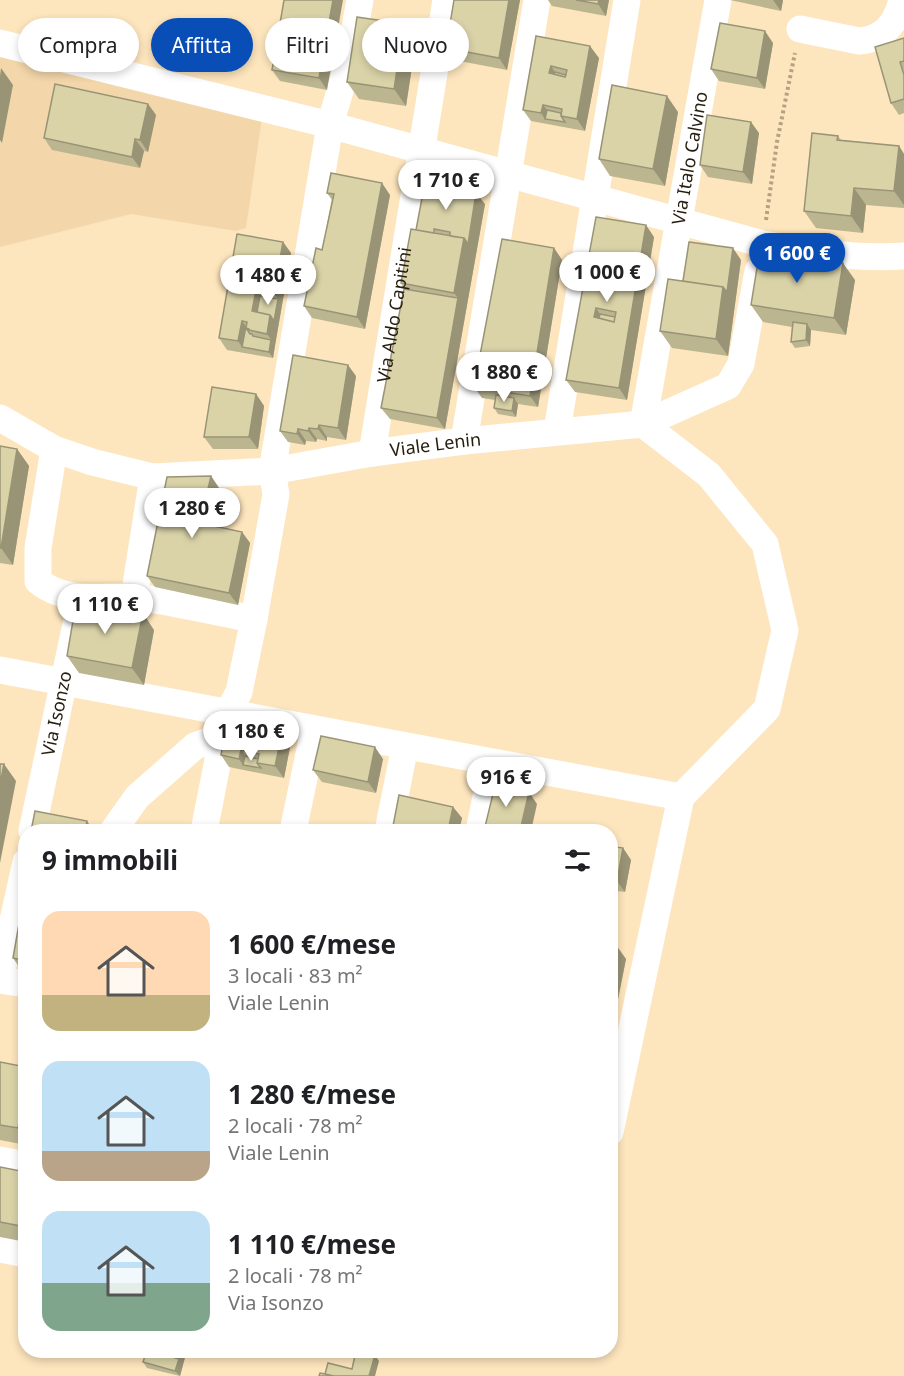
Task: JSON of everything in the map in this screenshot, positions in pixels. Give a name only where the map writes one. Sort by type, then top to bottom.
[{"type":"street","points":[[205,824],[225,725],[239,692],[254,619],[276,494],[272,471],[330,125],[349,60],[360,0]]},
{"type":"street","name":"Via Aldo Capitini","points":[[372,453],[446,0]]},
{"type":"street","points":[[464,441],[537,0]]},
{"type":"street","points":[[557,431],[593,197],[627,0]]},
{"type":"street","name":"Via Italo Calvino","points":[[643,424],[718,0]]},
{"type":"street","points":[[800,29],[859,41],[869,40],[886,32],[894,24],[902,0]]},
{"type":"street","points":[[0,43],[330,125],[508,172],[763,244],[873,258],[904,256]]},
{"type":"street","name":"Viale Lenin","points":[[0,418],[54,449],[92,462],[153,477],[272,471],[372,453],[464,441],[643,424],[728,386],[741,364],[763,244]]},
{"type":"street","points":[[618,1080],[681,798],[767,709],[785,630],[765,544],[709,475],[643,424]]},
{"type":"street","points":[[54,449],[38,548],[38,581],[51,592],[82,597],[134,597],[254,619]]},
{"type":"street","points":[[134,597],[153,477]]},
{"type":"street","name":"Via Isonzo","points":[[34,824],[82,597]]},
{"type":"street","points":[[0,670],[65,683],[225,725],[314,730],[681,798]]},
{"type":"street","points":[[118,824],[138,798],[195,746],[225,725]]},
{"type":"street","points":[[294,824],[314,730]]},
{"type":"street","points":[[389,824],[405,746]]},
{"type":"street","points":[[480,824],[493,763]]},
{"type":"street","points":[[18,898],[0,979],[18,982]]},
{"type":"street","points":[[0,1160],[18,1163]]},
{"type":"street","points":[[0,1250],[18,1253]]},
{"type":"path","points":[[763,244],[777,142],[800,29]]},
{"type":"shaded area","points":[[0,54],[18,58],[18,72],[74,72],[262,118],[246,228],[236,231],[131,214],[0,247]]},
{"type":"building","points":[[284,0],[333,0],[330,18],[281,18]]},
{"type":"building","points":[[454,0],[509,0],[499,58],[469,52],[469,18],[451,18]]},
{"type":"building","points":[[576,0],[599,0],[598,4]]},
{"type":"building","points":[[357,17],[364,18],[362,72],[397,72],[394,89],[347,82]]},
{"type":"building","points":[[720,23],[765,31],[757,78],[711,69]]},
{"type":"building","points":[[536,36],[590,46],[577,119],[561,116],[562,109],[543,105],[541,113],[523,110]],"holes":[[[551,66],[567,70],[565,77],[549,73]]]},
{"type":"building","points":[[904,38],[904,61],[900,62],[904,75],[904,99],[891,103],[875,47]]},
{"type":"building","points":[[284,72],[320,72],[319,78]]},
{"type":"building","points":[[555,72],[566,75],[565,77],[554,74]]},
{"type":"building","points":[[55,84],[148,104],[140,140],[135,139],[132,157],[44,138]]},
{"type":"building","points":[[612,85],[667,96],[653,169],[599,159]]},
{"type":"building","points":[[547,110],[561,113],[565,122],[545,119]]},
{"type":"building","points":[[707,115],[751,122],[743,172],[700,165]]},
{"type":"building","points":[[812,133],[838,136],[837,140],[899,146],[894,191],[854,188],[851,216],[804,211]]},
{"type":"building","points":[[331,173],[382,183],[357,317],[304,306],[316,248],[322,250],[334,194],[327,193]]},
{"type":"building","points":[[425,182],[476,193],[468,244],[464,238],[450,236],[450,232],[434,229],[434,233],[416,230]]},
{"type":"building","points":[[596,217],[646,225],[619,388],[566,380]],"holes":[[[596,308],[616,312],[614,322],[594,317]]]},
{"type":"building","points":[[411,229],[464,238],[454,293],[401,283]]},
{"type":"building","points":[[237,234],[283,242],[278,270],[261,266],[259,275],[276,278],[274,293],[256,290],[252,311],[270,315],[267,334],[249,330],[246,328],[247,322],[242,321],[238,341],[219,338]]},
{"type":"building","points":[[502,239],[554,248],[530,396],[474,387]]},
{"type":"building","points":[[689,242],[733,248],[727,292],[723,287],[683,281]]},
{"type":"building","points":[[760,249],[843,263],[834,318],[751,305]]},
{"type":"building","points":[[265,272],[282,275],[280,284],[276,278],[264,276]]},
{"type":"building","points":[[668,279],[723,287],[716,339],[660,331]]},
{"type":"building","points":[[404,289],[458,298],[437,418],[381,408]]},
{"type":"building","points":[[260,296],[278,299],[274,321],[270,315],[257,312]]},
{"type":"building","points":[[600,314],[615,317],[614,322],[599,318]]},
{"type":"building","points":[[793,322],[807,324],[806,340],[791,342]]},
{"type":"building","points":[[246,326],[253,336],[271,340],[269,352],[242,347]]},
{"type":"building","points":[[293,355],[348,365],[338,428],[319,425],[318,429],[309,428],[308,431],[298,429],[297,434],[280,431]]},
{"type":"building","points":[[212,387],[256,394],[249,437],[204,437]]},
{"type":"building","points":[[496,395],[514,398],[512,411],[494,408]]},
{"type":"building","points":[[0,446],[17,449],[1,548],[0,548]]},
{"type":"building","points":[[211,476],[200,523],[242,532],[229,593],[147,576],[167,477]]},
{"type":"building","points":[[76,603],[143,613],[132,668],[67,656]]},
{"type":"building","points":[[229,714],[284,725],[275,766],[257,763],[259,754],[241,750],[239,759],[221,755]]},
{"type":"building","points":[[321,736],[375,747],[368,782],[313,770]]},
{"type":"building","points":[[245,756],[258,759],[257,763],[261,768],[243,765]]},
{"type":"building","points":[[0,764],[4,764],[0,784]]},
{"type":"building","points":[[497,777],[512,780],[510,788],[529,792],[522,824],[486,824]]},
{"type":"building","points":[[399,795],[453,807],[449,824],[393,824]]},
{"type":"building","points":[[35,811],[87,821],[86,824],[32,824]]},
{"type":"building","points":[[618,847],[623,848],[618,876]]},
{"type":"building","points":[[18,930],[18,959],[13,958]]},
{"type":"building","points":[[0,1062],[18,1065],[18,1128],[0,1125]]},
{"type":"building","points":[[0,1167],[18,1170],[18,1225],[0,1222]]},
{"type":"building","points":[[144,1358],[179,1359],[175,1371],[143,1362]]},
{"type":"building","points":[[354,1358],[374,1358],[369,1376],[325,1374],[328,1363],[352,1369]]}]
